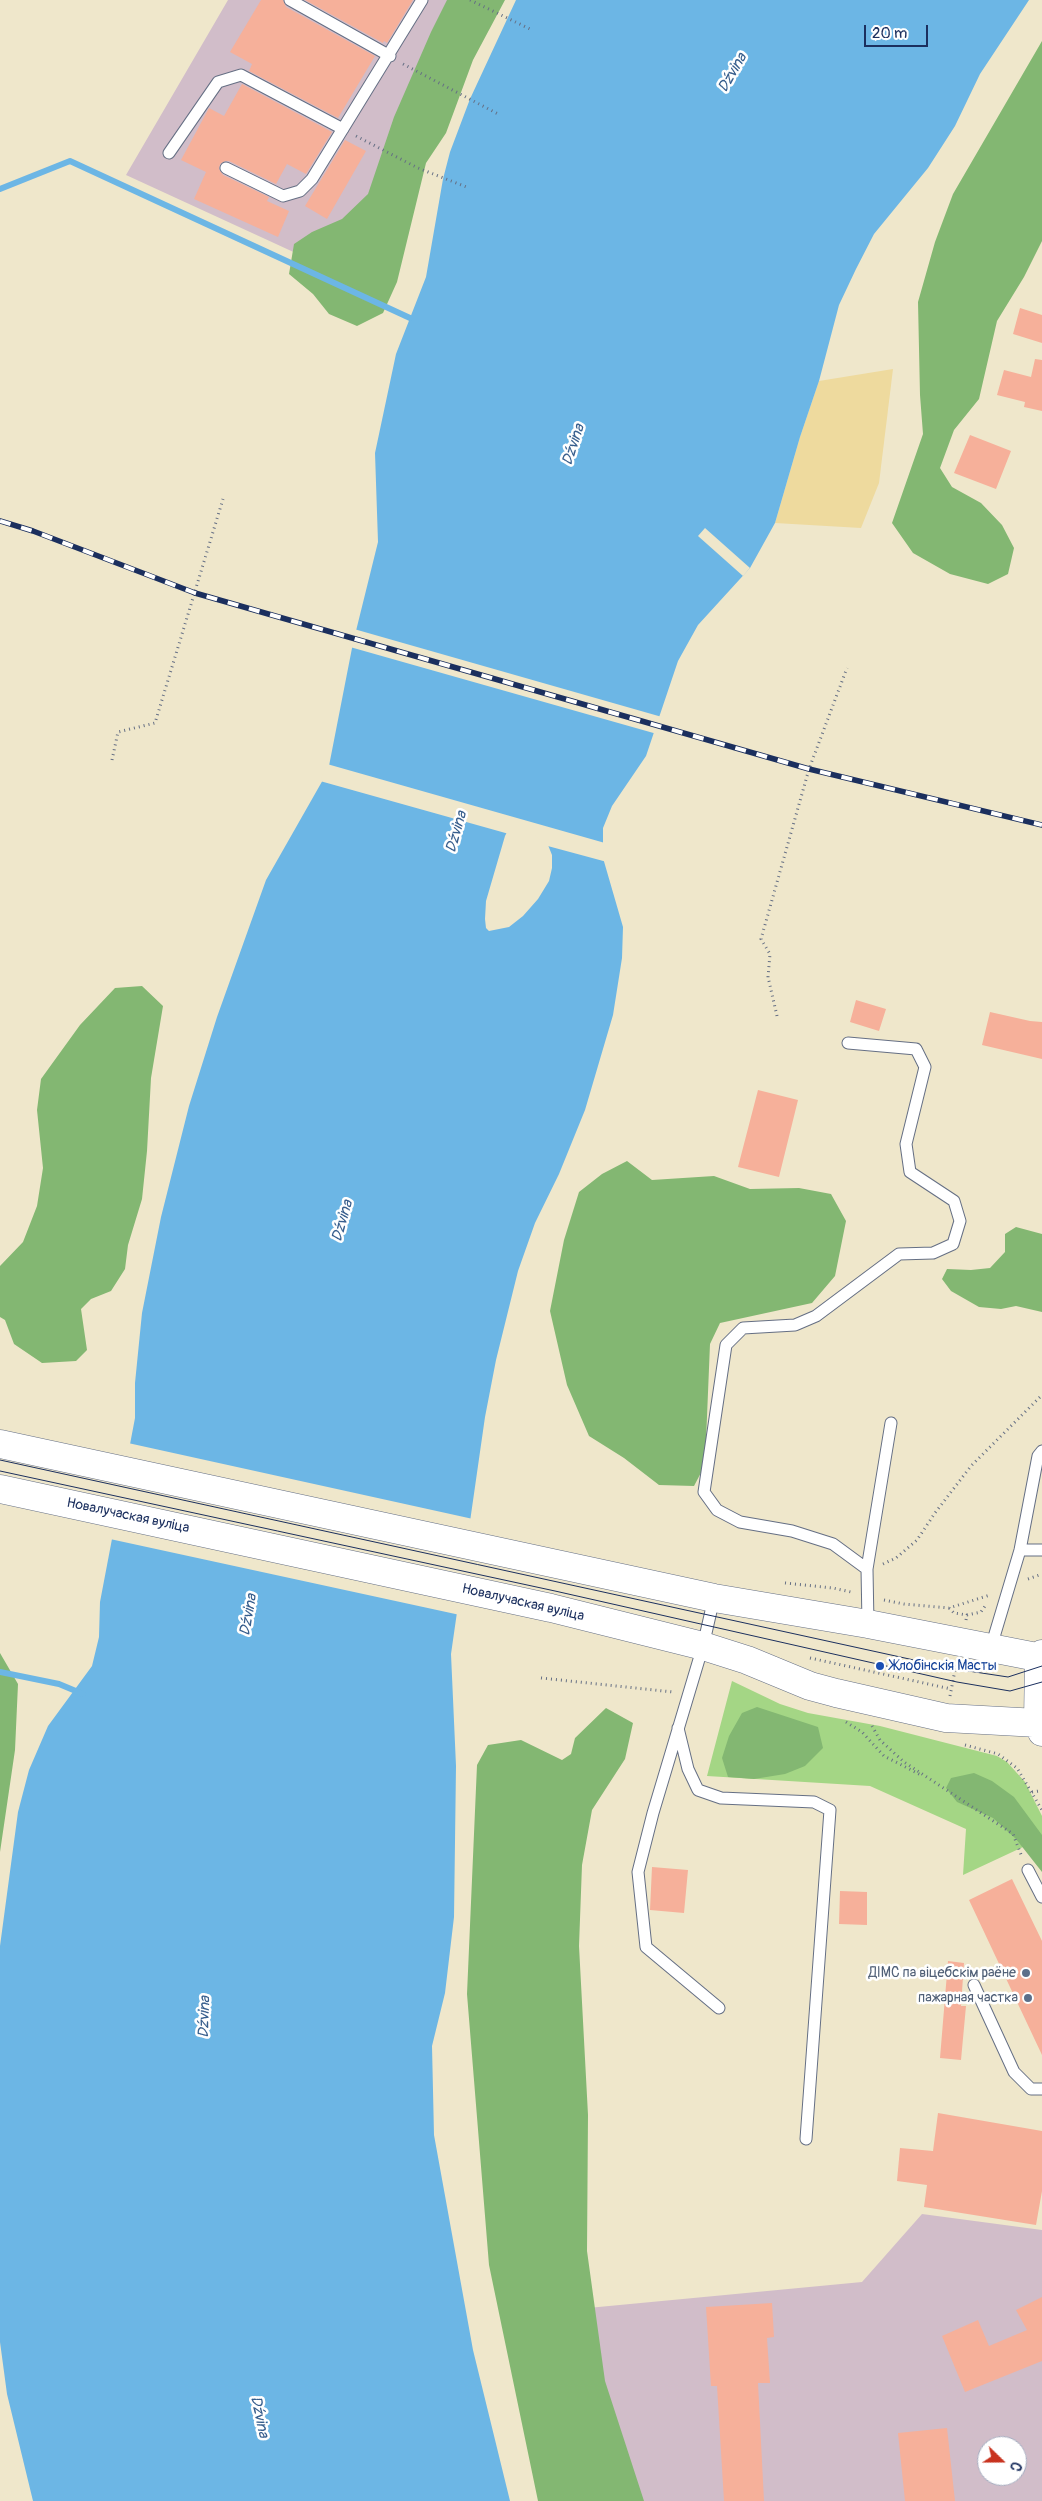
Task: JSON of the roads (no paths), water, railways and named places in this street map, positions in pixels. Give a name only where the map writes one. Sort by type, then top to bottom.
[{"type":"main road","points":[[0,1444],[714,1598],[1041,1656],[1041,1725]]},
{"type":"main road","name":"Новалучаская вуліца","points":[[0,1489],[551,1608],[703,1646],[747,1660],[810,1686],[946,1718],[1041,1725]]},
{"type":"lane","points":[[290,0],[390,56]]},
{"type":"lane","points":[[226,168],[283,196],[300,191],[312,179],[390,56],[422,0]]},
{"type":"lane","points":[[169,152],[218,82],[241,75],[343,129]]},
{"type":"lane","points":[[848,1043],[916,1049],[925,1067],[906,1144],[910,1172],[954,1201],[960,1221],[952,1244],[933,1253],[900,1254],[816,1316],[794,1325],[743,1328],[726,1345],[704,1492],[717,1510],[740,1522],[792,1531],[833,1544],[867,1569]]},
{"type":"lane","points":[[868,1624],[867,1569],[891,1422]]},
{"type":"lane","points":[[991,1647],[1020,1550],[1038,1456],[1042,1451]]},
{"type":"lane","points":[[1020,1550],[1042,1550]]},
{"type":"lane","points":[[714,1598],[703,1646],[638,1872],[646,1947],[719,2008]]},
{"type":"lane","points":[[678,1728],[688,1769],[698,1790],[721,1798],[814,1802],[830,1810],[806,2139]]},
{"type":"lane","points":[[1028,1870],[1042,1897]]},
{"type":"lane","points":[[974,1985],[1014,2072],[1031,2089],[1042,2089]]},
{"type":"water","name":"Dźvina","points":[[516,0],[1029,0],[980,74],[955,126],[928,168],[874,234],[839,305],[819,381],[800,437],[775,523],[750,568],[698,625],[678,661],[646,756],[612,806],[603,828],[603,858],[623,927],[622,958],[613,1015],[585,1110],[559,1174],[535,1223],[518,1271],[496,1360],[485,1417],[451,1654],[456,1766],[454,1917],[445,1993],[432,2046],[434,2135],[473,2350],[510,2501],[33,2501],[7,2394],[0,2342],[0,1946],[18,1812],[29,1770],[48,1726],[92,1666],[99,1637],[100,1602],[135,1418],[135,1383],[142,1313],[161,1217],[189,1106],[217,1017],[266,880],[328,771],[353,643],[378,542],[375,453],[396,354],[426,277],[443,179],[450,152],[470,99]],"holes":[[[527,827],[548,845],[552,855],[552,868],[549,881],[538,899],[523,916],[509,927],[489,931],[486,928],[485,919],[486,901],[509,828]]]},
{"type":"waterway","points":[[0,189],[70,161],[410,318]]},
{"type":"waterway","points":[[0,1672],[59,1684],[83,1694]]},
{"type":"tram line","points":[[0,1460],[955,1669],[1008,1677],[1042,1666]]},
{"type":"tram line","points":[[0,1471],[555,1591],[957,1682],[1010,1691],[1042,1682]]},
{"type":"railway","points":[[0,521],[33,531],[195,593],[809,769],[1042,825]]},
{"type":"place","name":"Жлобінскія Масты","points":[[880,1666]]},
{"type":"place","name":"ДІМС па віцебскім раёне","points":[[1026,1973]]},
{"type":"place","name":"пажарная частка","points":[[1028,1998]]}]
